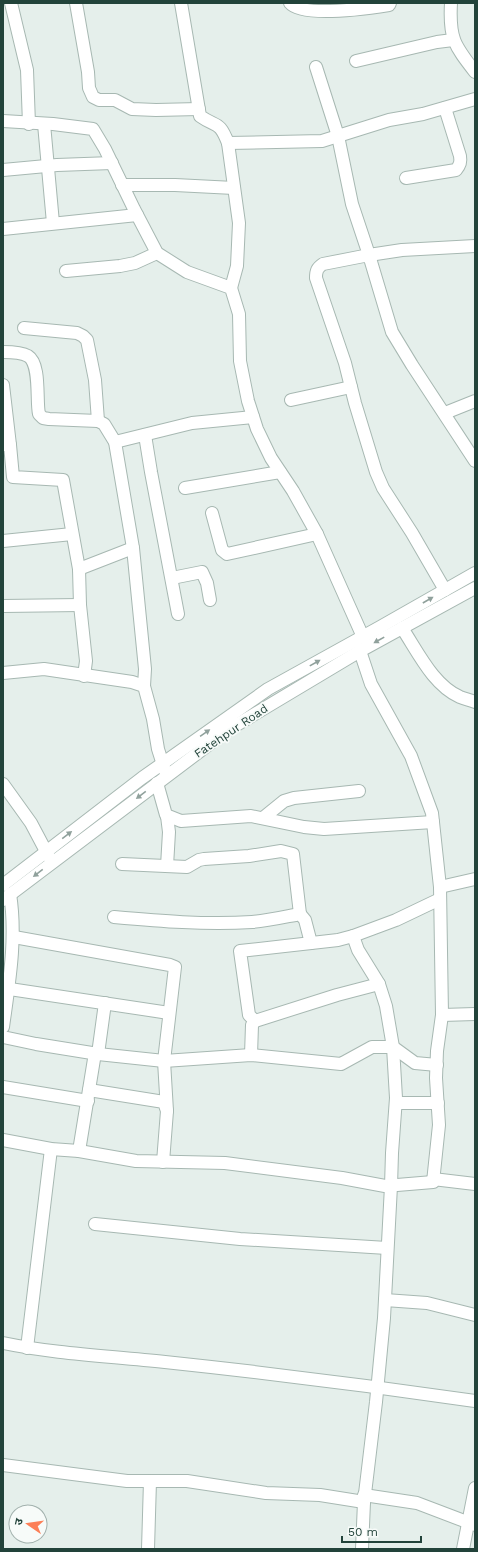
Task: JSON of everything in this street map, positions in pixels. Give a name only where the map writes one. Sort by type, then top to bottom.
[{"type":"street","points":[[11,3],[27,70],[30,124]]},
{"type":"street","points":[[76,3],[88,72],[89,88],[93,98],[99,100],[115,100],[132,109],[199,109]]},
{"type":"street","points":[[181,3],[200,116],[219,126],[228,143],[239,223],[237,266],[231,288],[239,314],[240,360],[248,401],[253,417],[271,458],[293,491],[317,534],[363,637]]},
{"type":"street","points":[[290,3],[293,7],[311,11],[376,7],[390,3]]},
{"type":"street","points":[[451,3],[450,23],[453,40],[457,49],[470,58],[475,72]]},
{"type":"street","points":[[356,60],[437,42],[453,40]]},
{"type":"street","points":[[316,67],[338,136],[352,204],[392,332],[475,461]]},
{"type":"street","points":[[228,143],[322,141],[389,120],[445,108],[475,99]]},
{"type":"street","points":[[406,178],[456,170],[459,167],[461,162],[460,156],[445,108]]},
{"type":"street","points":[[3,121],[93,129],[105,148],[157,253],[187,272],[231,288]]},
{"type":"street","points":[[44,124],[53,223]]},
{"type":"street","points":[[3,170],[112,163]]},
{"type":"street","points":[[122,185],[175,185],[234,188]]},
{"type":"street","points":[[3,229],[137,215]]},
{"type":"street","points":[[445,590],[412,533],[383,488],[376,472],[345,362],[316,278],[316,271],[318,267],[323,264],[368,255],[402,250],[475,246]]},
{"type":"street","points":[[66,271],[120,266],[135,263],[157,253]]},
{"type":"street","points":[[24,328],[77,333],[87,340],[95,380],[98,421]]},
{"type":"street","points":[[3,352],[21,353],[29,356],[32,360],[38,384],[38,414],[43,418],[49,419],[98,421],[104,424],[115,442],[133,548],[146,669],[144,686],[153,719],[158,749],[163,764],[162,779],[169,832],[167,866]]},
{"type":"street","points":[[3,385],[8,478],[63,480],[78,569],[86,661],[84,676]]},
{"type":"street","points":[[291,400],[351,387]]},
{"type":"street","points":[[445,413],[475,401]]},
{"type":"street","points":[[115,442],[192,423],[253,417]]},
{"type":"street","points":[[145,434],[178,614]]},
{"type":"street","points":[[185,488],[280,472]]},
{"type":"street","points":[[212,513],[222,550],[227,554],[317,534]]},
{"type":"street","points":[[3,541],[72,534]]},
{"type":"street","points":[[78,569],[133,548]]},
{"type":"street","points":[[172,578],[202,572],[210,600]]},
{"type":"street","points":[[3,784],[31,823],[49,856],[163,764],[268,689],[475,573]]},
{"type":"street","name":"Fatehpur Road","points":[[5,893],[49,856],[162,779],[228,730],[360,651],[475,588]]},
{"type":"street","points":[[3,606],[80,605]]},
{"type":"street","points":[[402,628],[433,675],[446,688],[460,697],[475,702]]},
{"type":"street","points":[[3,1141],[51,1149],[79,1151],[136,1161],[225,1163],[335,1177],[385,1186],[433,1182],[439,1125],[437,1051],[442,1015],[440,887],[432,813],[411,756],[371,684],[360,651]]},
{"type":"street","points":[[3,673],[44,669],[132,682],[144,686]]},
{"type":"street","points":[[263,818],[284,801],[294,798],[359,791]]},
{"type":"street","points":[[167,816],[181,821],[251,816],[304,827],[324,829],[433,822]]},
{"type":"street","points":[[122,864],[188,867],[199,860],[204,859],[249,856],[281,851],[289,852],[293,854],[300,914],[305,920],[311,942]]},
{"type":"street","points":[[440,887],[475,879]]},
{"type":"street","points":[[3,1027],[6,988],[14,937],[14,914],[5,893]]},
{"type":"street","points":[[255,1021],[249,1015],[240,951],[338,940],[396,920],[440,899]]},
{"type":"street","points":[[114,917],[167,921],[253,922],[300,914]]},
{"type":"street","points":[[353,936],[358,950],[379,984],[386,1006],[393,1047],[396,1103],[392,1153],[385,1300],[378,1386],[364,1499],[362,1549]]},
{"type":"street","points":[[14,937],[175,967],[164,1061],[167,1111],[163,1162]]},
{"type":"street","points":[[251,1055],[252,1025],[255,1021],[337,995],[379,984]]},
{"type":"street","points":[[6,988],[169,1013]]},
{"type":"street","points":[[79,1151],[105,1003]]},
{"type":"street","points":[[442,1015],[475,1014]]},
{"type":"street","points":[[3,1037],[36,1044],[96,1053],[164,1061],[251,1055],[341,1064],[372,1047],[393,1047],[415,1063],[437,1065]]},
{"type":"street","points":[[3,1087],[164,1102],[167,1111]]},
{"type":"street","points":[[396,1103],[438,1103]]},
{"type":"street","points":[[27,1348],[51,1149]]},
{"type":"street","points":[[433,1179],[475,1184]]},
{"type":"street","points":[[95,1224],[240,1239],[387,1248]]},
{"type":"street","points":[[385,1300],[427,1303],[475,1315]]},
{"type":"street","points":[[3,1343],[27,1348],[378,1386],[475,1401]]},
{"type":"street","points":[[3,1465],[127,1481],[187,1481],[266,1493],[320,1495],[418,1503],[471,1524]]},
{"type":"street","points":[[148,1549],[150,1481]]},
{"type":"street","points":[[463,1549],[471,1524],[475,1488]]}]
